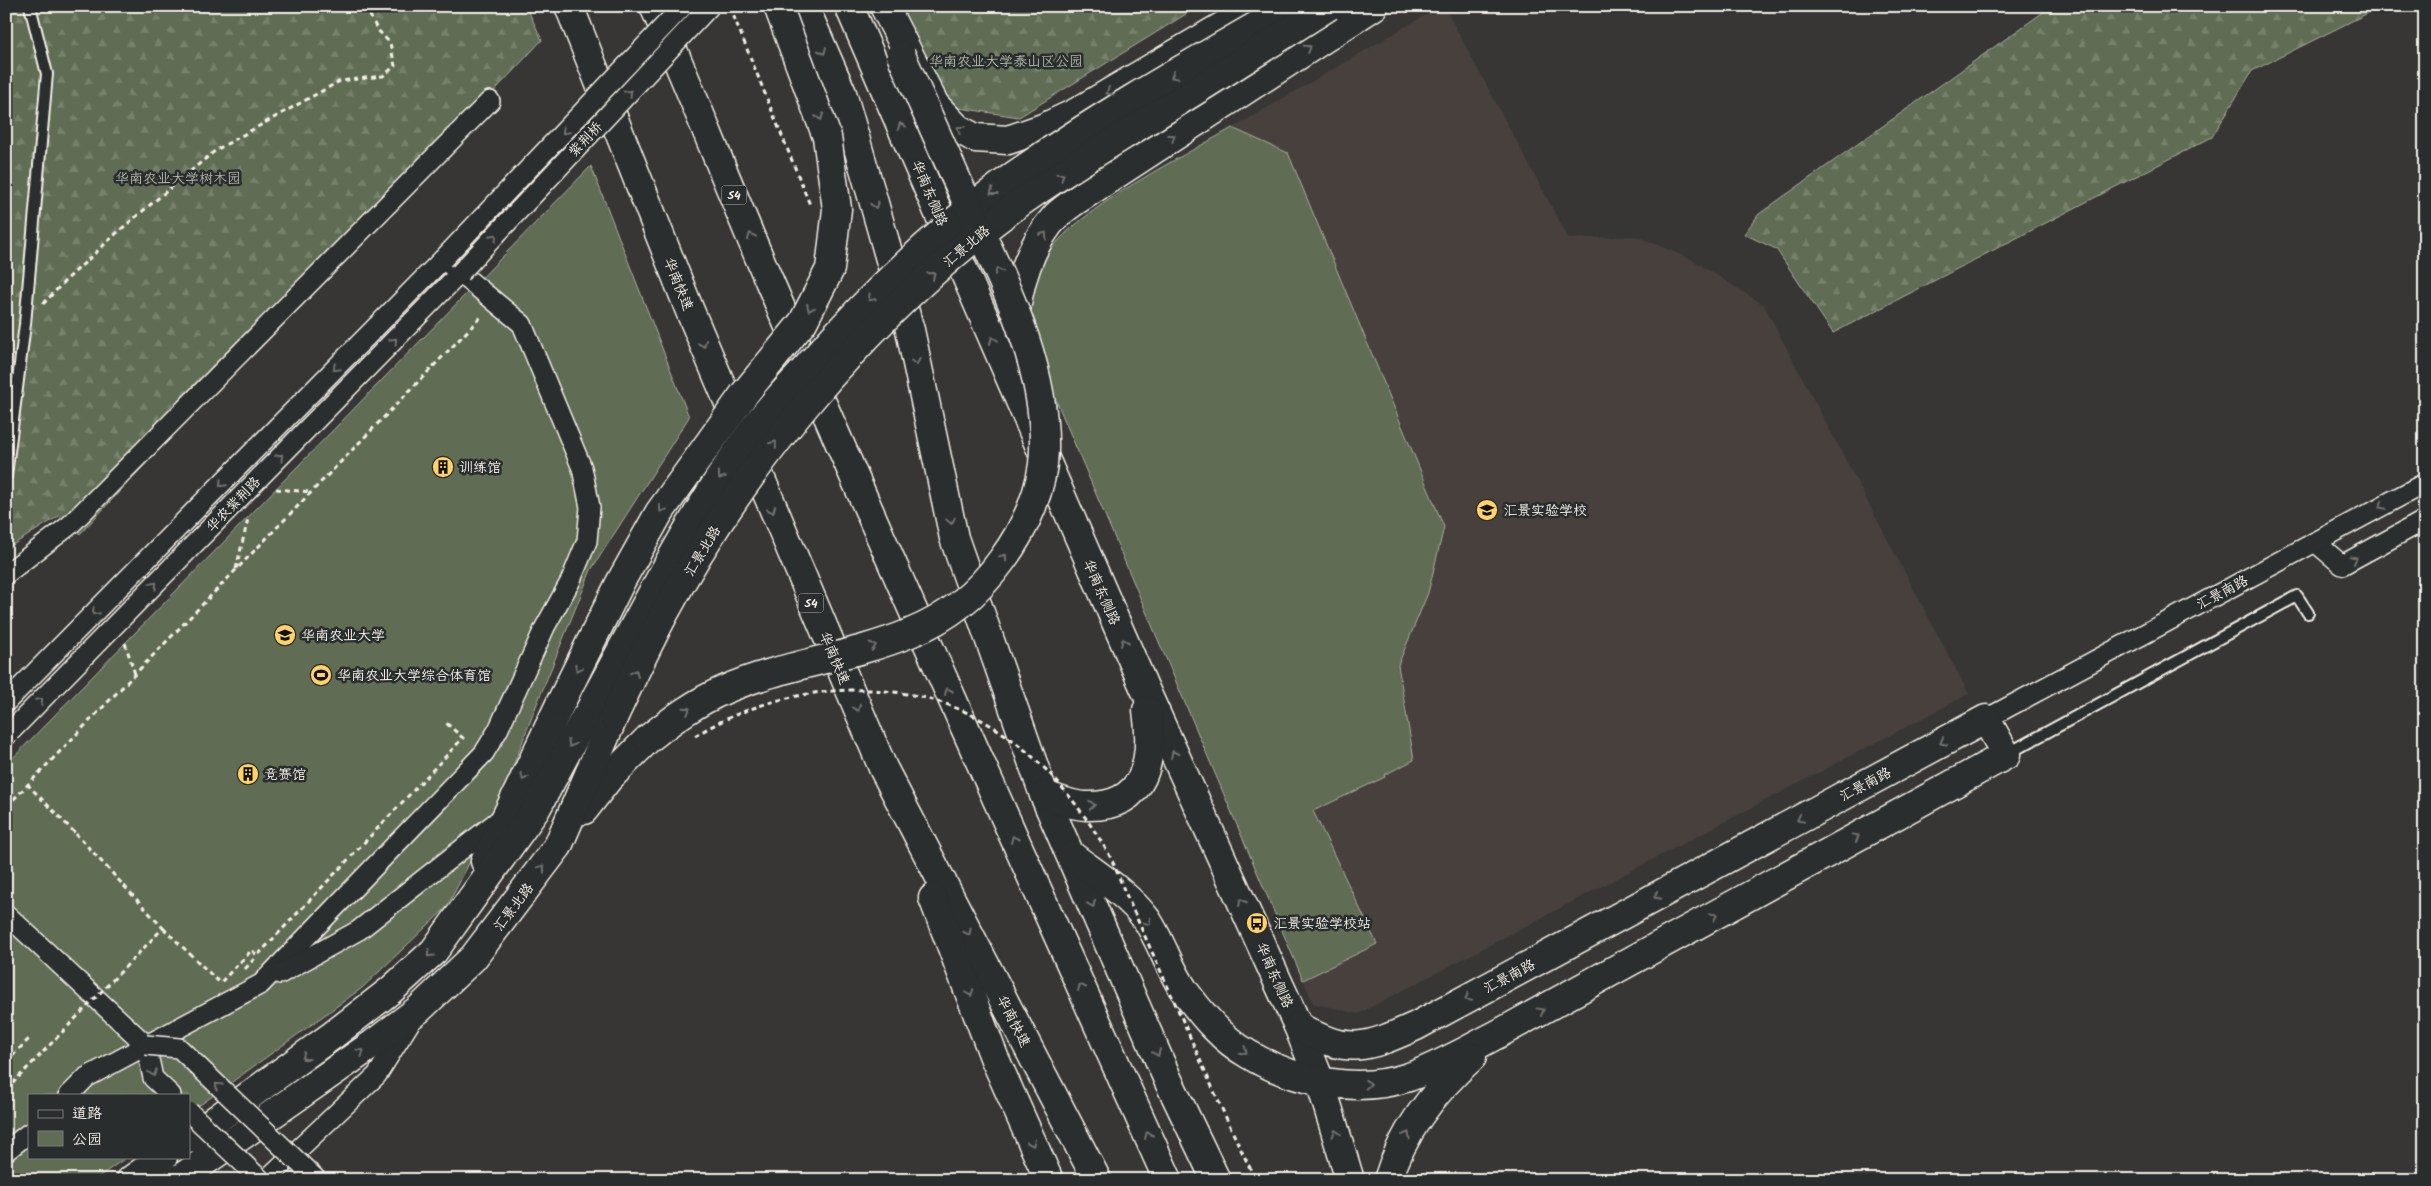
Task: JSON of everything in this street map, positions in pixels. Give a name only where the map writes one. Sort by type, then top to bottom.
[{"type":"main road","points":[[548,6],[690,312]]},
{"type":"main road","name":"华南快速","points":[[568,6],[690,312],[882,768],[1096,1180]]},
{"type":"main road","name":"S4","points":[[654,6],[700,108],[769,281],[970,740],[1168,1180]]},
{"type":"main road","points":[[662,6],[700,108]]},
{"type":"main road","points":[[461,916],[505,816],[560,702],[621,582],[659,513],[745,393],[803,322],[830,269],[837,209],[827,137],[778,6]]},
{"type":"main road","points":[[804,6],[842,93],[910,330],[954,538],[1044,795],[1168,1080],[1216,1180]]},
{"type":"main road","name":"华南东侧路","points":[[849,6],[1144,687],[1298,1026],[1320,1081],[1350,1180]]},
{"type":"main road","points":[[883,6],[935,105],[957,128],[975,138],[1008,140],[1043,128],[1074,112],[1257,6]]},
{"type":"main road","points":[[558,846],[610,778],[648,739],[672,719],[723,690],[772,673],[884,643],[913,632],[954,609],[976,591],[994,572],[1021,531],[1032,506],[1044,453],[1044,423],[1032,359],[1004,283],[901,55],[883,6]]},
{"type":"main road","name":"汇景北路","points":[[178,1180],[328,1076],[418,1010],[473,958],[558,846],[604,709],[704,502],[762,418],[826,345],[883,285],[958,219],[1015,176],[1086,129],[1291,6]]},
{"type":"main road","name":"汇景北路","points":[[190,1138],[274,1079],[391,990],[434,951],[461,916],[604,709],[719,523],[768,452],[817,391],[864,340],[929,278],[994,222],[1076,166],[1329,6]]},
{"type":"main road","points":[[1033,433],[1013,342],[1016,312],[1019,290],[1027,267],[1039,242],[1056,216],[1084,194],[1374,6]]},
{"type":"main road","points":[[1044,795],[1085,806],[1106,804],[1125,797],[1140,783],[1147,766],[1150,748],[1144,687]]},
{"type":"main road","points":[[1072,856],[1129,900],[1146,918],[1185,992],[1214,1028],[1248,1054],[1284,1071],[1320,1081],[1348,1085],[1377,1083],[1408,1077],[1452,1058],[2006,755],[1986,719]]},
{"type":"main road","name":"汇景南路","points":[[1298,1026],[1318,1039],[1344,1047],[1366,1045],[1416,1026],[1986,719]]},
{"type":"main road","points":[[882,768],[994,1057],[1048,1180]]},
{"type":"main road","points":[[1388,1180],[1404,1141],[1422,1109],[1441,1086],[1498,1034]]},
{"type":"main road","points":[[131,1180],[162,1158]]},
{"type":"street","name":"紫荆桥","points":[[443,259],[683,6]]},
{"type":"street","name":"紫荆桥","points":[[460,273],[710,6]]},
{"type":"street","points":[[6,574],[70,525],[490,101]]},
{"type":"street","points":[[261,984],[484,753],[498,730],[544,627],[570,582],[587,541],[590,507],[582,468],[522,324],[443,259]]},
{"type":"street","name":"华农紫荆路","points":[[6,702],[443,259]]},
{"type":"street","name":"华农紫荆路","points":[[6,736],[460,273]]},
{"type":"street","name":"汇景南路","points":[[1986,719],[2425,483]]},
{"type":"street","points":[[2315,542],[2342,566],[2425,520]]},
{"type":"street","points":[[70,1094],[88,1077],[359,930],[505,816]]},
{"type":"street","points":[[6,914],[146,1045],[153,1078],[170,1094]]},
{"type":"street","points":[[266,1180],[376,1075],[418,1010]]},
{"type":"street","points":[[146,1045],[178,1048],[317,1180]]},
{"type":"street","points":[[190,1113],[262,1180]]},
{"type":"street","points":[[6,1151],[28,1134]]},
{"type":"lane","points":[[6,476],[25,324],[48,74],[30,6]]},
{"type":"lane","points":[[2006,755],[2297,596],[2308,613]]},
{"type":"path","points":[[25,324],[64,282],[120,230],[216,150],[340,81],[383,76],[395,66],[390,43],[377,29],[365,6]]},
{"type":"path","points":[[729,6],[810,205]]},
{"type":"path","points":[[6,802],[10,803],[488,310]]},
{"type":"path","points":[[268,488],[311,492]]},
{"type":"path","points":[[236,569],[248,515]]},
{"type":"path","points":[[122,636],[135,674]]},
{"type":"path","points":[[688,741],[702,732],[754,707],[797,696],[829,691],[856,690],[899,691],[938,701],[976,715],[1014,740],[1054,778],[1108,852],[1256,1180]]},
{"type":"path","points":[[249,964],[463,738],[445,722]]},
{"type":"path","points":[[27,784],[163,928],[220,983],[252,950],[257,956]]},
{"type":"path","points":[[6,1090],[163,928]]},
{"type":"path","points":[[6,1062],[30,1038]]},
{"type":"shaded area","name":"汇景实验学校","points":[[1441,6],[1444,6],[1569,239],[1636,236],[1691,259],[1764,305],[1969,694],[1358,1014],[1313,1003],[1024,325],[1065,232],[1106,202]]},
{"type":"green space","name":"华南农业大学树木园","points":[[6,6],[526,6],[542,40],[80,534],[59,516],[6,549]]},
{"type":"green space","name":"华南农业大学泰山区公园","points":[[899,6],[1199,6],[1019,117],[959,108],[919,67]]},
{"type":"green space","points":[[2052,6],[2382,6],[2252,71],[2212,137],[1833,333],[1776,249],[1744,234],[1759,214]]},
{"type":"green space","points":[[1232,128],[1288,153],[1444,527],[1428,593],[1398,665],[1414,760],[1384,775],[1385,777],[1313,811],[1377,944],[1303,980],[1024,325],[1042,263],[1055,244],[1075,225],[1100,206],[1157,170]]},
{"type":"green space","name":"华南农业大学综合体育馆","points":[[591,166],[689,417],[591,570],[497,808],[447,907],[362,988],[190,1112],[190,1094],[28,1094],[28,1158],[126,1158],[94,1180],[6,1180],[6,765]]},
{"type":"place","name":"训练馆","points":[[443,467]]},
{"type":"place","name":"汇景实验学校","points":[[1487,510]]},
{"type":"place","name":"华南农业大学","points":[[285,635]]},
{"type":"place","name":"华南农业大学综合体育馆","points":[[321,675]]},
{"type":"place","name":"竞赛馆","points":[[248,774]]},
{"type":"place","name":"汇景实验学校站","points":[[1257,923]]}]
